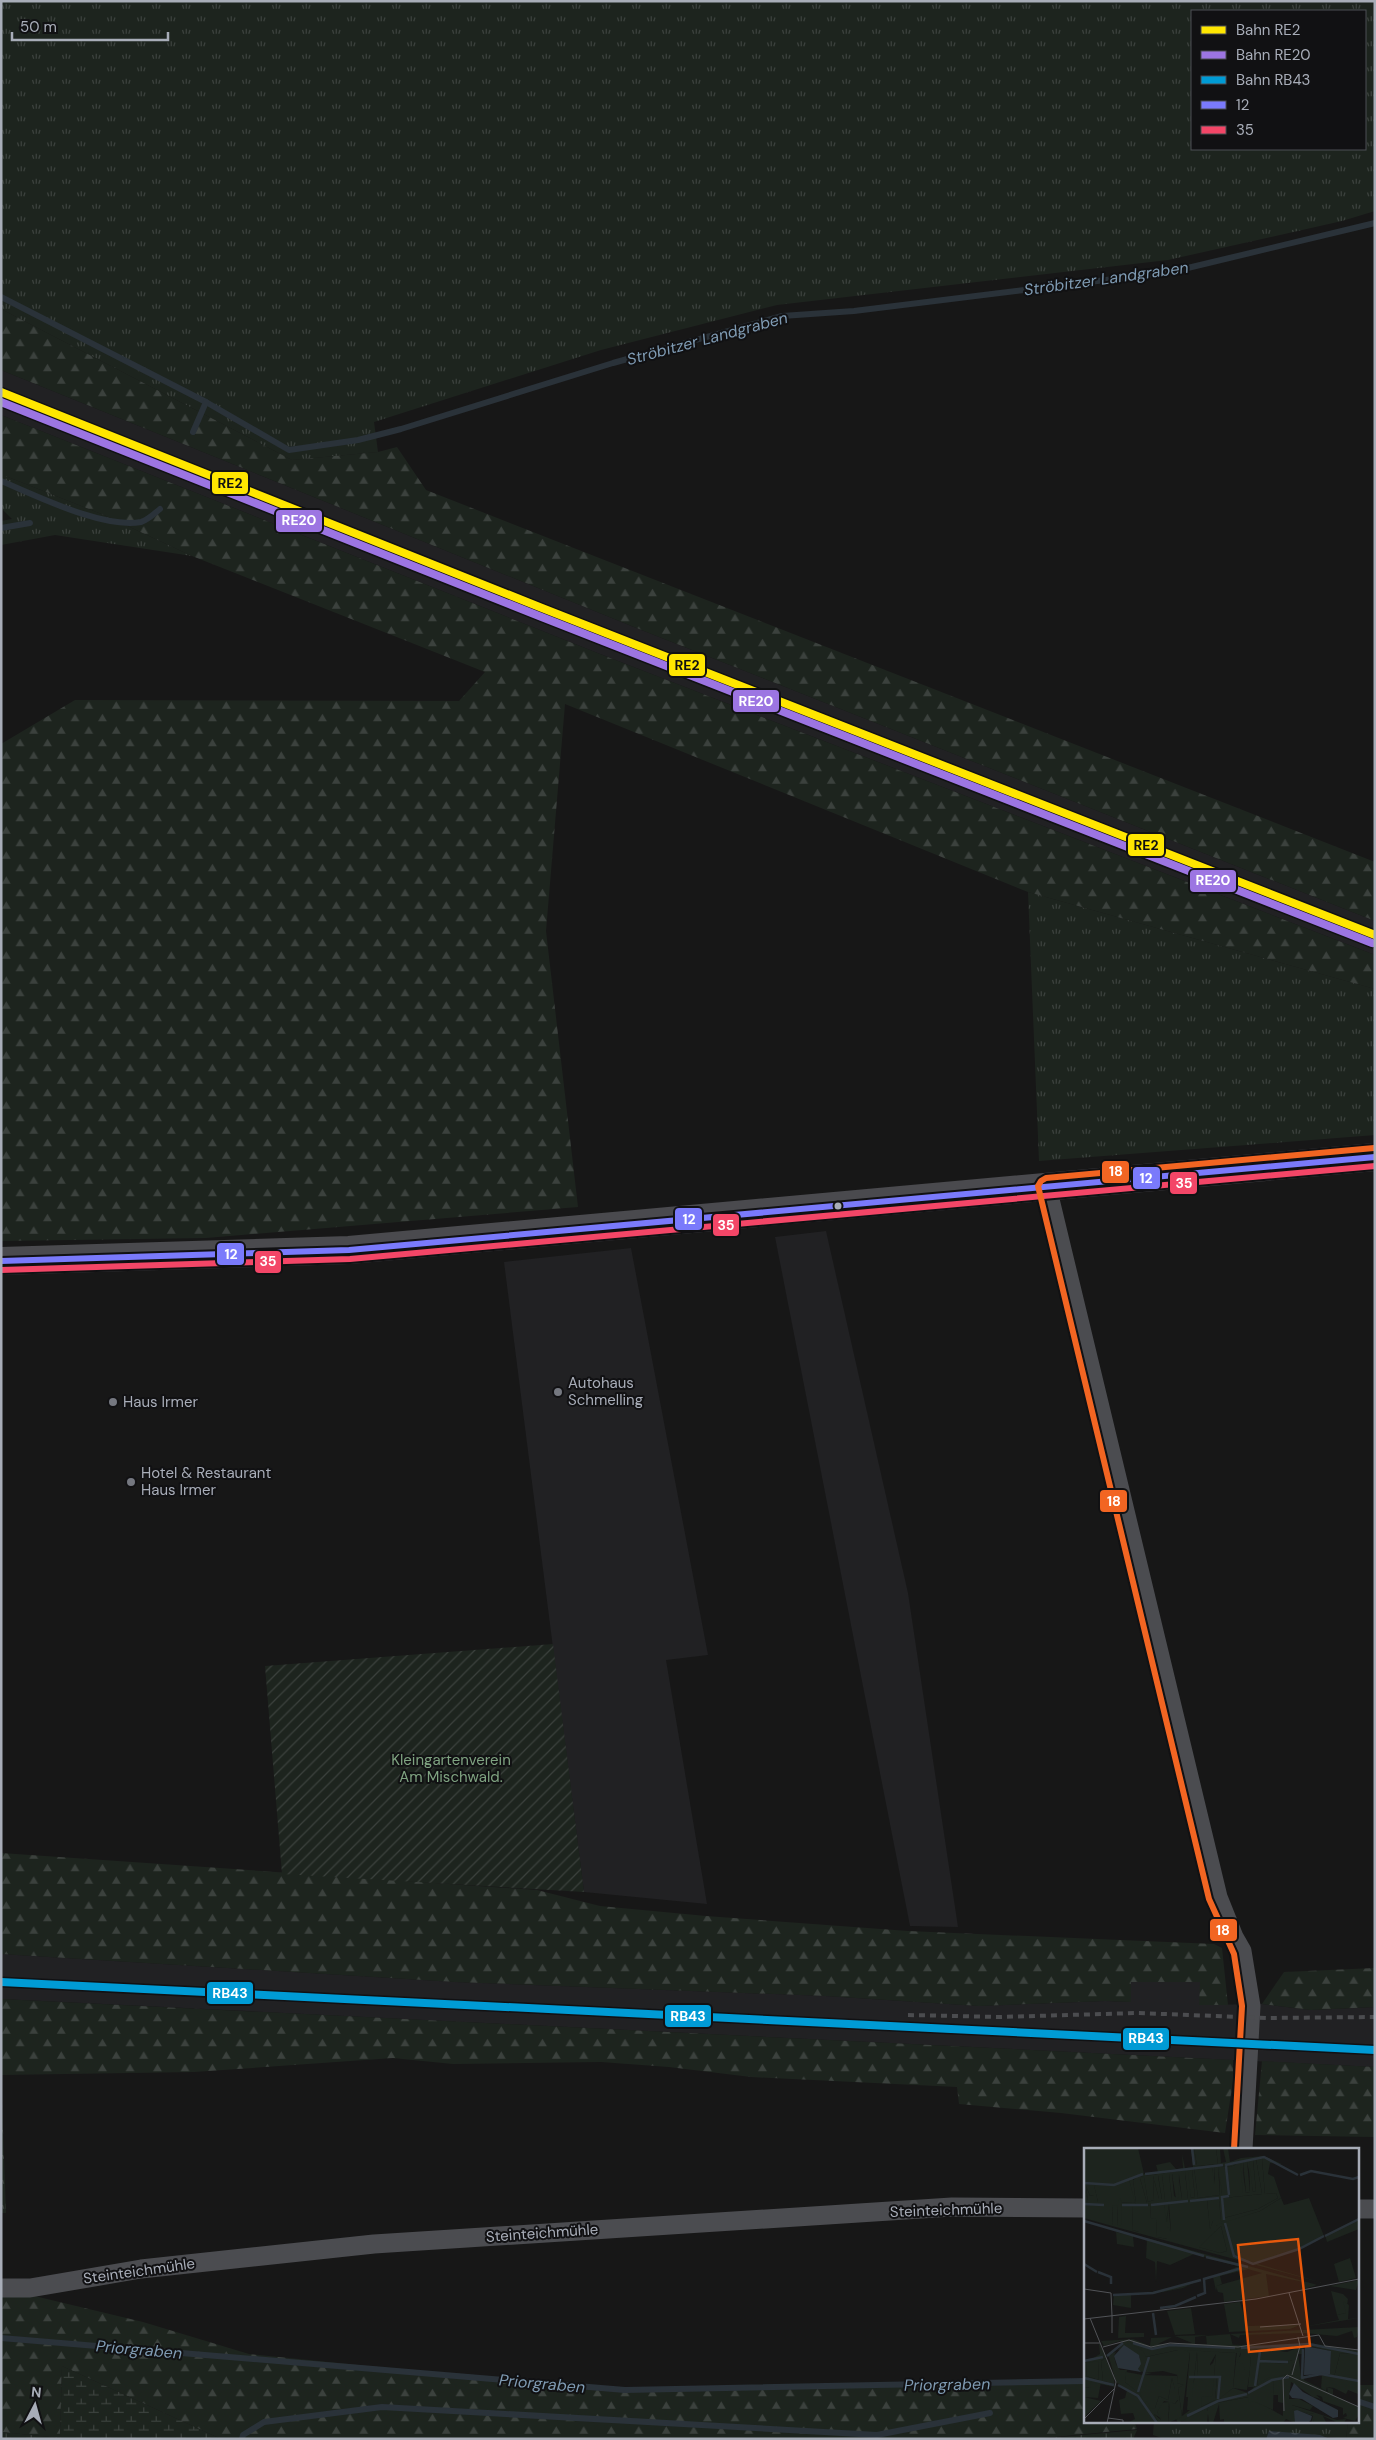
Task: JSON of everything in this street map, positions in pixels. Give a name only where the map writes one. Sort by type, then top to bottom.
[{"type":"main road","points":[[1,1261],[349,1250],[1375,1157]]},
{"type":"street","points":[[1048,1187],[1218,1897],[1234,1937],[1242,1951],[1251,2006],[1243,2148]]},
{"type":"street","name":"Steinteichmühle","points":[[1,2288],[30,2288],[141,2269],[374,2244],[952,2207],[1084,2208]]},
{"type":"street","points":[[1358,2208],[1375,2209]]},
{"type":"shaded area","points":[[1,370],[634,627],[1375,921],[1375,955],[600,654],[1,415]]},
{"type":"shaded area","points":[[826,1231],[908,1593],[958,1927],[910,1926],[775,1237]]},
{"type":"shaded area","points":[[631,1248],[708,1655],[666,1660],[707,1904],[584,1892],[504,1262]]},
{"type":"shaded area","points":[[1,1954],[455,1982],[826,1996],[979,2006],[1105,2001],[1130,2002],[1131,1982],[1200,1982],[1200,2005],[1262,2004],[1311,2010],[1375,2007],[1375,2067],[1,1999]]},
{"type":"green space","points":[[1,1],[1375,1],[1375,211],[1342,221],[1168,260],[777,305],[601,350],[374,422],[378,452],[292,460],[1,309]]},
{"type":"green space","points":[[1,309],[292,460],[378,452],[397,447],[426,490],[1375,862],[1375,921],[634,627],[1,370]]},
{"type":"green space","points":[[1,415],[600,654],[1375,955],[1375,989],[1028,892],[565,704],[546,931],[578,1207],[206,1238],[1,1241],[1,744],[75,700],[459,701],[485,672],[192,556],[104,515],[8,477],[1,477]]},
{"type":"green space","points":[[1,477],[8,477],[104,515],[192,556],[55,535],[1,545],[1,521],[12,519],[1,508]]},
{"type":"green space","points":[[1028,892],[1375,989],[1375,1135],[1039,1161]]},
{"type":"green space","name":"Kleingartenverein Am Mischwald.","points":[[553,1644],[584,1892],[282,1874],[265,1666]]},
{"type":"green space","points":[[1,1853],[537,1890],[600,1906],[706,1916],[908,1931],[1214,1944],[1222,1948],[1228,2005],[1199,2005],[1200,1982],[1131,1982],[1131,2002],[1105,2001],[979,2006],[826,1996],[455,1982],[1,1954]]},
{"type":"green space","points":[[1375,1968],[1375,2007],[1311,2010],[1262,2004],[1284,1972]]},
{"type":"green space","points":[[1,1999],[1233,2060],[1233,2081],[1225,2133],[1061,2113],[959,2104],[957,2087],[751,2077],[669,2067],[601,2062],[453,2064],[393,2058],[194,2072],[2,2075]]},
{"type":"green space","points":[[1262,2061],[1375,2067],[1375,2137],[1255,2135]]},
{"type":"green space","points":[[1,2075],[6,2213],[1,2213]]},
{"type":"green space","points":[[1,2288],[143,2322],[249,2354],[626,2392],[1084,2381],[1084,2422],[1134,2422],[1137,2429],[1034,2439],[221,2439],[62,2366],[60,2438],[1,2432]]},
{"type":"green space","points":[[62,2366],[221,2439],[1,2439],[1,2432],[60,2438]]},
{"type":"green space","points":[[1358,2385],[1375,2385],[1375,2439],[1346,2439],[1348,2422],[1358,2422]]},
{"type":"green space","points":[[1154,2422],[1348,2422],[1346,2439],[1269,2431],[1266,2439],[1165,2439],[1153,2435]]},
{"type":"green space","points":[[1137,2430],[1133,2439],[1039,2439]]},
{"type":"water","points":[[1269,2431],[1320,2435],[1330,2439],[1266,2439]]},
{"type":"waterway","name":"Ströbitzer Landgraben","points":[[1,297],[206,402],[289,450],[358,440],[401,429],[613,363],[782,316],[854,311],[1171,272],[1375,223]]},
{"type":"waterway","points":[[193,432],[206,402]]},
{"type":"waterway","points":[[1,481],[70,510],[108,521],[141,522],[160,509]]},
{"type":"waterway","points":[[1,528],[30,523]]},
{"type":"waterway","name":"Priorgraben","points":[[1,2338],[625,2390],[1084,2381]]},
{"type":"waterway","name":"Priorgraben","points":[[1358,2401],[1375,2407]]},
{"type":"waterway","points":[[242,2439],[243,2435],[264,2422],[382,2407],[877,2435],[990,2413]]},
{"type":"railway","points":[[908,2015],[999,2017],[1138,2013],[1268,2018],[1375,2017]]},
{"type":"rail line","name":"RE2","points":[[1,392],[542,608],[1375,935]]},
{"type":"rail line","name":"RE20","points":[[1,402],[539,616],[1372,943]]},
{"type":"rail line","name":"RB43","points":[[1,1982],[1375,2050]]},
{"type":"transit line","name":"18","points":[[1234,2148],[1242,2006],[1234,1954],[1209,1899],[1038,1186],[1046,1178],[1374,1148]]},
{"type":"transit line","name":"12","points":[[1,1261],[349,1250],[1375,1157]]},
{"type":"transit line","name":"35","points":[[1,1270],[350,1259],[1375,1166]]},
{"type":"place","name":"Autohaus Schmelling","points":[[558,1392]]},
{"type":"place","name":"Haus Irmer","points":[[113,1402]]},
{"type":"place","name":"Hotel & Restaurant Haus Irmer","points":[[131,1482]]}]
